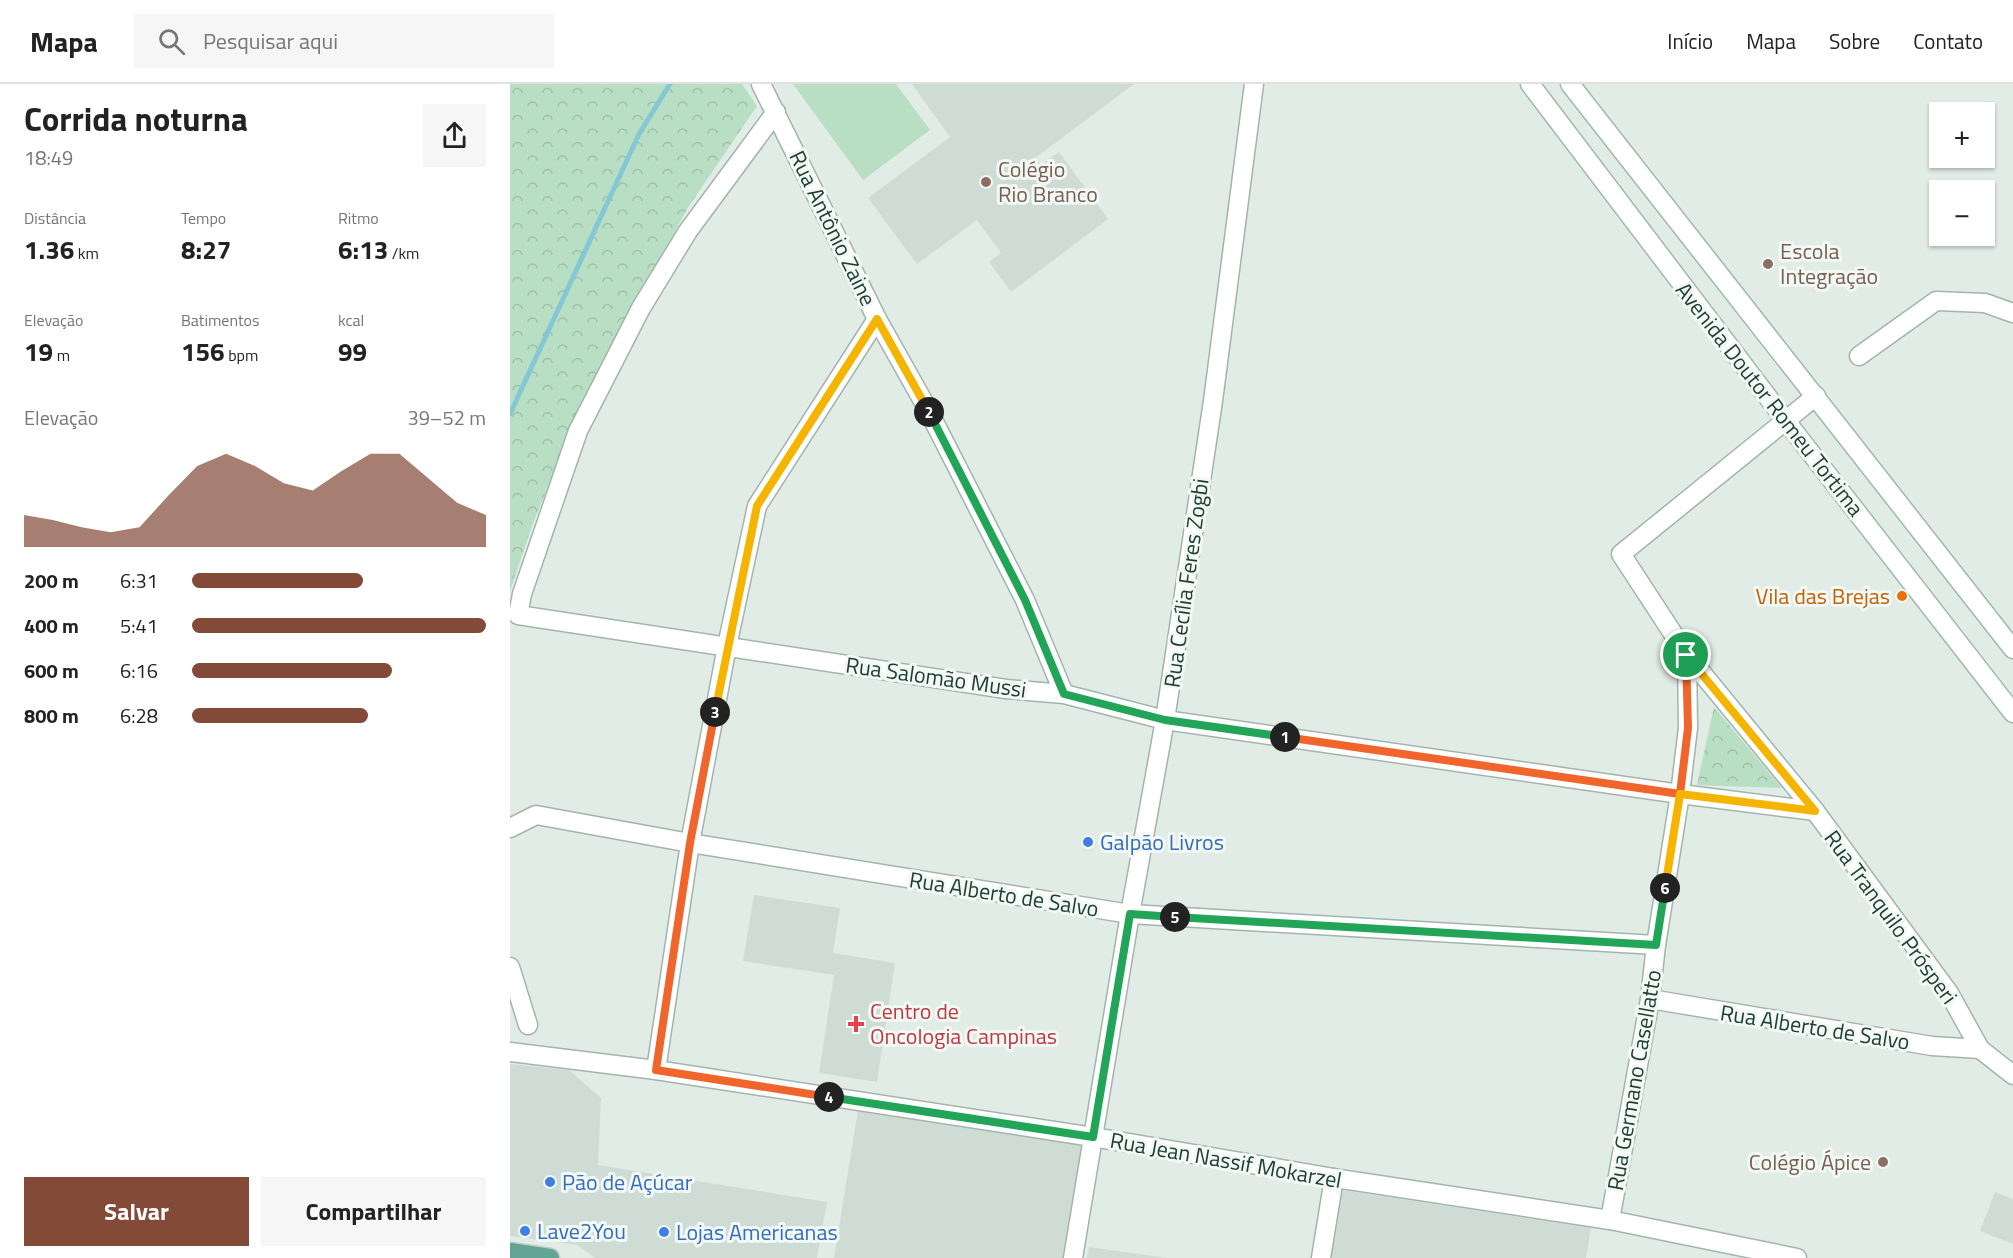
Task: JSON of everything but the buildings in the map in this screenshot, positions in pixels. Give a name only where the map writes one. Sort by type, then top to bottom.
[{"type":"main road","points":[[510,1252],[549,1258]]},
{"type":"street","name":"Rua Antônio Zaine","points":[[761,84],[877,319],[927,408],[1025,600],[1064,694]]},
{"type":"street","name":"Rua Cecília Feres Zogbi","points":[[1073,1258],[1165,720],[1214,389],[1254,84]]},
{"type":"street","name":"Avenida Doutor Romeu Tortima","points":[[1530,84],[1786,421],[2013,713]]},
{"type":"street","name":"Avenida Doutor Romeu Tortima","points":[[1570,84],[2013,649]]},
{"type":"street","name":"Rua Salomão Mussi","points":[[776,112],[688,231],[641,308],[578,431],[522,594],[518,615],[994,687],[1064,694],[1165,720],[1680,794],[1815,811]]},
{"type":"street","points":[[1859,356],[1936,301],[1985,303],[2013,313]]},
{"type":"street","points":[[656,1070],[690,843],[727,646],[757,506],[877,319]]},
{"type":"street","points":[[1786,421],[1816,396]]},
{"type":"street","name":"Rua Tranquilo Prósperi","points":[[1786,421],[1621,554],[1686,655],[1815,811],[1949,993],[1980,1049],[2013,1074]]},
{"type":"street","name":"Rua Germano Casellatto","points":[[1610,1220],[1650,999],[1656,945],[1680,794],[1688,728],[1686,655]]},
{"type":"street","name":"Rua Alberto de Salvo","points":[[510,828],[536,815],[690,843],[1130,914],[1656,945]]},
{"type":"street","points":[[510,967],[528,1025]]},
{"type":"street","name":"Rua Alberto de Salvo","points":[[1650,999],[1932,1046],[1980,1049]]},
{"type":"street","name":"Rua Jean Nassif Mokarzel","points":[[510,1052],[656,1070],[1093,1137],[1334,1178],[1610,1220],[1797,1258]]},
{"type":"street","points":[[1321,1258],[1334,1178]]},
{"type":"shaded area","name":"Colégio Rio Branco","points":[[912,84],[1134,84],[1035,158],[1041,165],[1059,152],[1108,219],[1011,292],[989,262],[1001,253],[977,220],[917,264],[868,198],[950,137]]},
{"type":"shaded area","name":"Centro de Oncologia Campinas","points":[[754,895],[840,908],[833,953],[895,963],[877,1082],[819,1073],[834,975],[743,961]]},
{"type":"shaded area","points":[[510,1064],[569,1070],[601,1098],[598,1165],[827,1202],[817,1258],[595,1258],[577,1245],[510,1236]]},
{"type":"shaded area","points":[[858,1110],[1084,1144],[1064,1258],[834,1258]]},
{"type":"shaded area","points":[[1341,1190],[1591,1228],[1586,1258],[1331,1258]]},
{"type":"shaded area","points":[[1995,1192],[2013,1199],[2013,1244],[1980,1231]]},
{"type":"shaded area","points":[[1089,1247],[1168,1258],[1087,1258]]},
{"type":"green space","points":[[510,84],[742,84],[757,106],[687,209],[570,432],[532,526],[510,591]]},
{"type":"green space","points":[[793,84],[896,84],[930,130],[863,180]]},
{"type":"green space","points":[[1714,707],[1782,788],[1697,785]]},
{"type":"waterway","points":[[510,414],[639,134],[670,84]]},
{"type":"place","name":"Colégio Rio Branco","points":[[986,182]]},
{"type":"place","name":"Escola Integração","points":[[1768,264]]},
{"type":"place","name":"Vila das Brejas","points":[[1902,596]]},
{"type":"place","name":"Galpão Livros","points":[[1088,842]]},
{"type":"place","name":"Centro de Oncologia Campinas","points":[[856,1024]]},
{"type":"place","name":"Colégio Ápice","points":[[1883,1162]]},
{"type":"place","name":"Pão de Açúcar","points":[[550,1182]]},
{"type":"place","name":"Lave2You","points":[[525,1231]]},
{"type":"place","name":"Lojas Americanas","points":[[664,1232]]},
{"type":"route","points":[[1686,655],[1688,728],[1680,794],[1165,720],[1064,694],[1025,600],[927,408],[877,319],[757,506],[727,646],[690,843],[656,1070],[1093,1137],[1130,914],[1656,945],[1680,794],[1815,811],[1686,655]]}]
